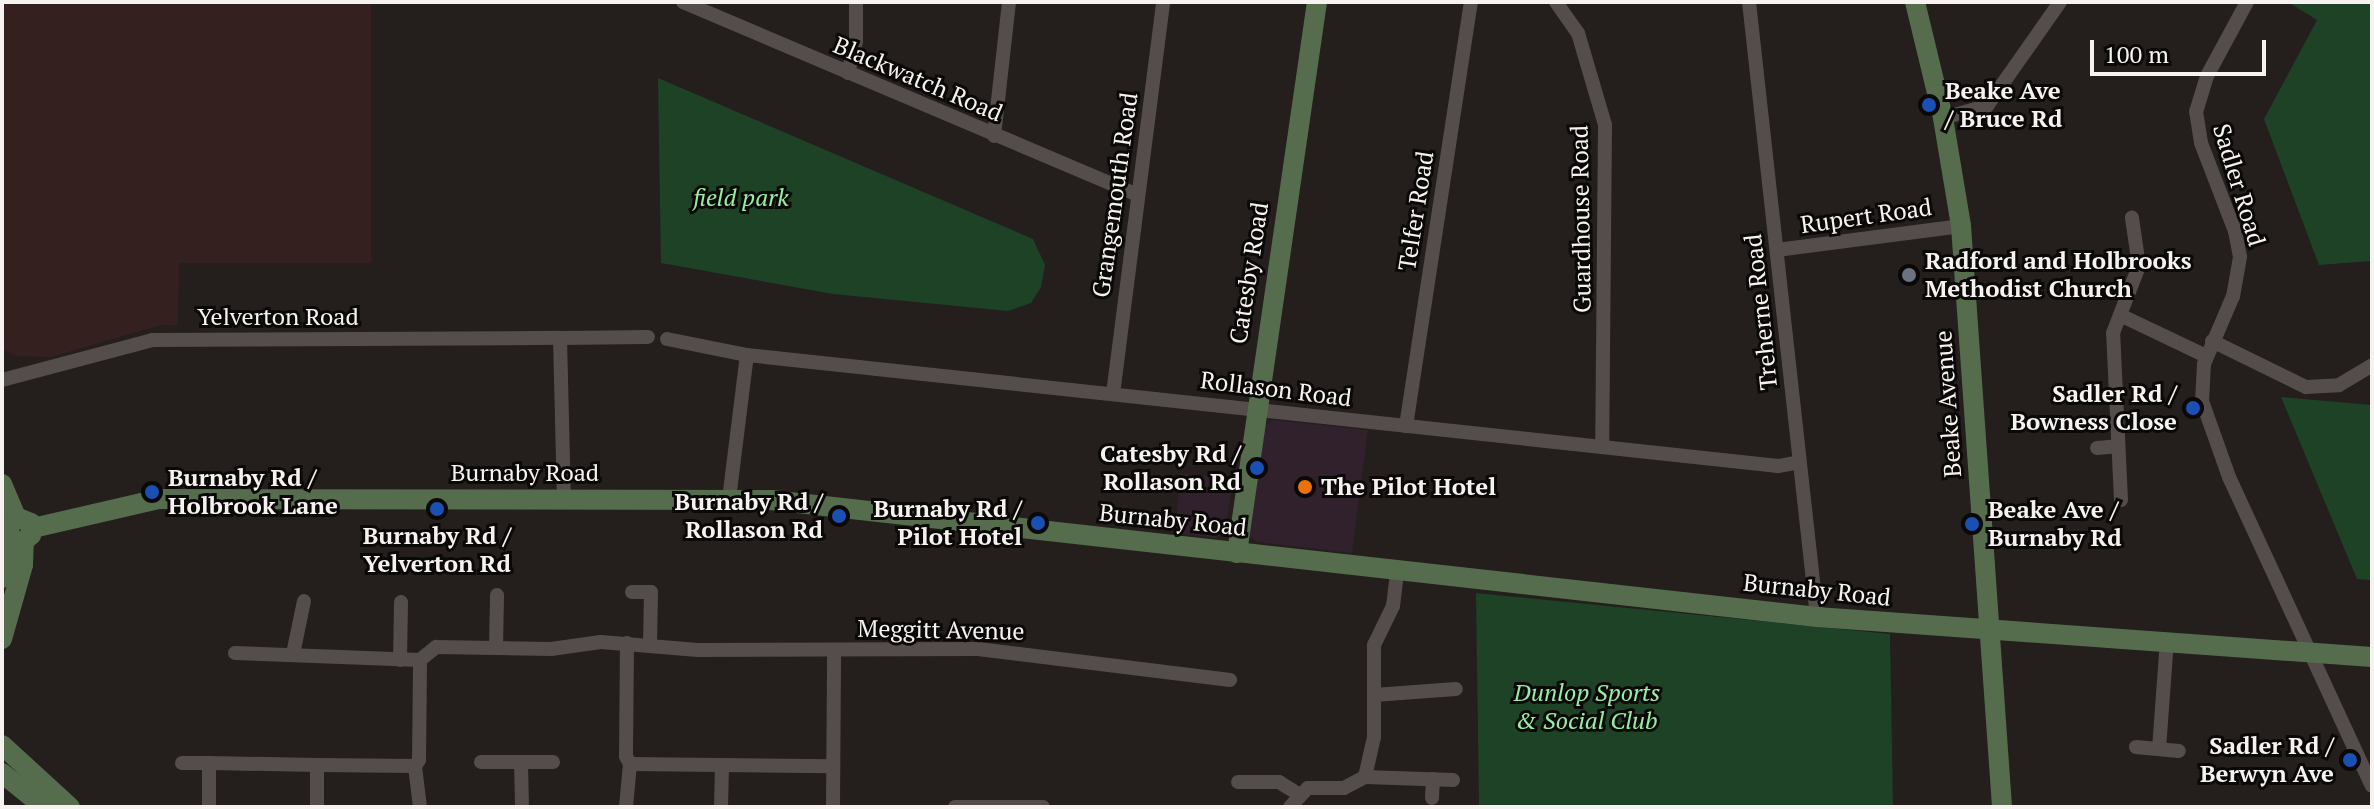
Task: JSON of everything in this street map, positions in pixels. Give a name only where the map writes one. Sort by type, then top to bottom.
[{"type":"street","name":"Blackwatch Road","points":[[683,2],[709,8],[848,73],[1137,195]]},
{"type":"street","points":[[848,73],[856,41],[856,2]]},
{"type":"street","points":[[994,136],[1009,2]]},
{"type":"street","name":"Grangemouth Road","points":[[1113,394],[1163,2]]},
{"type":"street","name":"Catesby Road","points":[[1237,553],[1254,407],[1317,2]]},
{"type":"street","name":"Telfer Road","points":[[1406,426],[1471,2]]},
{"type":"street","name":"Guardhouse Road","points":[[1556,2],[1578,33],[1605,125],[1602,447]]},
{"type":"street","name":"Treherne Road","points":[[1749,2],[1817,617]]},
{"type":"street","name":"Beake Avenue","points":[[1915,2],[1943,118],[1961,226],[2002,807]]},
{"type":"street","points":[[1943,118],[1987,106],[2060,2]]},
{"type":"street","name":"Sadler Road","points":[[2247,2],[2207,76],[2196,111],[2201,143],[2235,231],[2240,257],[2233,296],[2206,356],[2201,393],[2211,434],[2372,786]]},
{"type":"street","points":[[2121,500],[2113,333],[2139,266],[2132,218]]},
{"type":"street","name":"Rupert Road","points":[[1777,250],[1961,226]]},
{"type":"street","points":[[2120,315],[2206,356]]},
{"type":"street","name":"Yelverton Road","points":[[2,380],[152,340],[648,337]]},
{"type":"street","points":[[560,338],[564,498]]},
{"type":"street","name":"Rollason Road","points":[[667,339],[747,355],[1254,407],[1778,466],[1800,462]]},
{"type":"street","points":[[2212,341],[2306,387],[2339,385],[2372,365]]},
{"type":"street","points":[[729,499],[747,355]]},
{"type":"street","points":[[2097,448],[2118,446]]},
{"type":"street","points":[[2,484],[21,531],[23,565],[2,639]]},
{"type":"street","name":"Burnaby Road","points":[[21,531],[159,499],[729,499],[1817,617],[2372,657]]},
{"type":"street","points":[[2,578],[21,531]]},
{"type":"street","points":[[1365,777],[1374,737],[1374,645],[1393,606],[1397,571]]},
{"type":"street","points":[[632,592],[651,592],[650,642]]},
{"type":"street","points":[[496,648],[497,595]]},
{"type":"street","points":[[293,654],[304,601]]},
{"type":"street","points":[[400,660],[401,602]]},
{"type":"street","points":[[2159,749],[2167,641]]},
{"type":"street","name":"Meggitt Avenue","points":[[235,653],[293,654],[321,660],[420,660],[436,647],[496,648],[650,642],[698,650],[978,649],[1230,680]]},
{"type":"street","points":[[626,807],[630,764],[626,756],[627,643]]},
{"type":"street","points":[[833,807],[834,650]]},
{"type":"street","points":[[420,660],[419,760],[415,766],[420,807]]},
{"type":"street","points":[[1374,695],[1456,689]]},
{"type":"street","points":[[2,738],[2,745],[70,807]]},
{"type":"street","points":[[2136,747],[2179,751]]},
{"type":"street","points":[[481,762],[553,762]]},
{"type":"street","points":[[521,762],[522,807]]},
{"type":"street","points":[[182,763],[415,766]]},
{"type":"street","points":[[209,763],[209,807]]},
{"type":"street","points":[[630,764],[833,766]]},
{"type":"street","points":[[317,765],[317,807]]},
{"type":"street","points":[[721,807],[722,765]]},
{"type":"street","points":[[2,773],[44,807]]},
{"type":"street","points":[[1238,782],[1279,782],[1294,801],[1308,788],[1344,788],[1365,777],[1453,780]]},
{"type":"street","points":[[1432,798],[1433,779]]},
{"type":"street","points":[[955,807],[1043,807]]},
{"type":"shaded area","points":[[2,2],[371,2],[371,263],[179,263],[178,325],[161,325],[51,357],[16,356],[2,349]]},
{"type":"shaded area","points":[[1272,420],[1368,430],[1352,553],[1257,542],[1249,536],[1263,428]]},
{"type":"shaded area","points":[[1180,473],[1233,479],[1225,534],[1215,538],[1175,533]]},
{"type":"green space","points":[[2288,2],[2372,2],[2372,261],[2319,265],[2264,119],[2317,20]]},
{"type":"green space","name":"field park","points":[[658,78],[1033,239],[1045,265],[1041,287],[1031,303],[1008,311],[833,294],[661,263]]},
{"type":"green space","points":[[2281,397],[2372,405],[2372,580],[2357,579]]},
{"type":"green space","name":"Dunlop Sports & Social Club","points":[[1476,593],[1890,634],[1893,807],[1479,807]]},
{"type":"place","name":"Beake Ave / Bruce Rd","points":[[1929,105]]},
{"type":"place","name":"Radford and Holbrooks Methodist Church","points":[[1909,275]]},
{"type":"place","name":"Sadler Rd / Bowness Close","points":[[2193,408]]},
{"type":"place","name":"Catesby Rd / Rollason Rd","points":[[1257,468]]},
{"type":"place","name":"The Pilot Hotel","points":[[1305,487]]},
{"type":"place","name":"Burnaby Rd / Holbrook Lane","points":[[152,492]]},
{"type":"place","name":"Burnaby Rd / Yelverton Rd","points":[[437,509]]},
{"type":"place","name":"Burnaby Rd / Rollason Rd","points":[[839,516]]},
{"type":"place","name":"Burnaby Rd / Pilot Hotel","points":[[1038,523]]},
{"type":"place","name":"Beake Ave / Burnaby Rd","points":[[1972,524]]},
{"type":"place","name":"Sadler Rd / Berwyn Ave","points":[[2350,760]]}]
